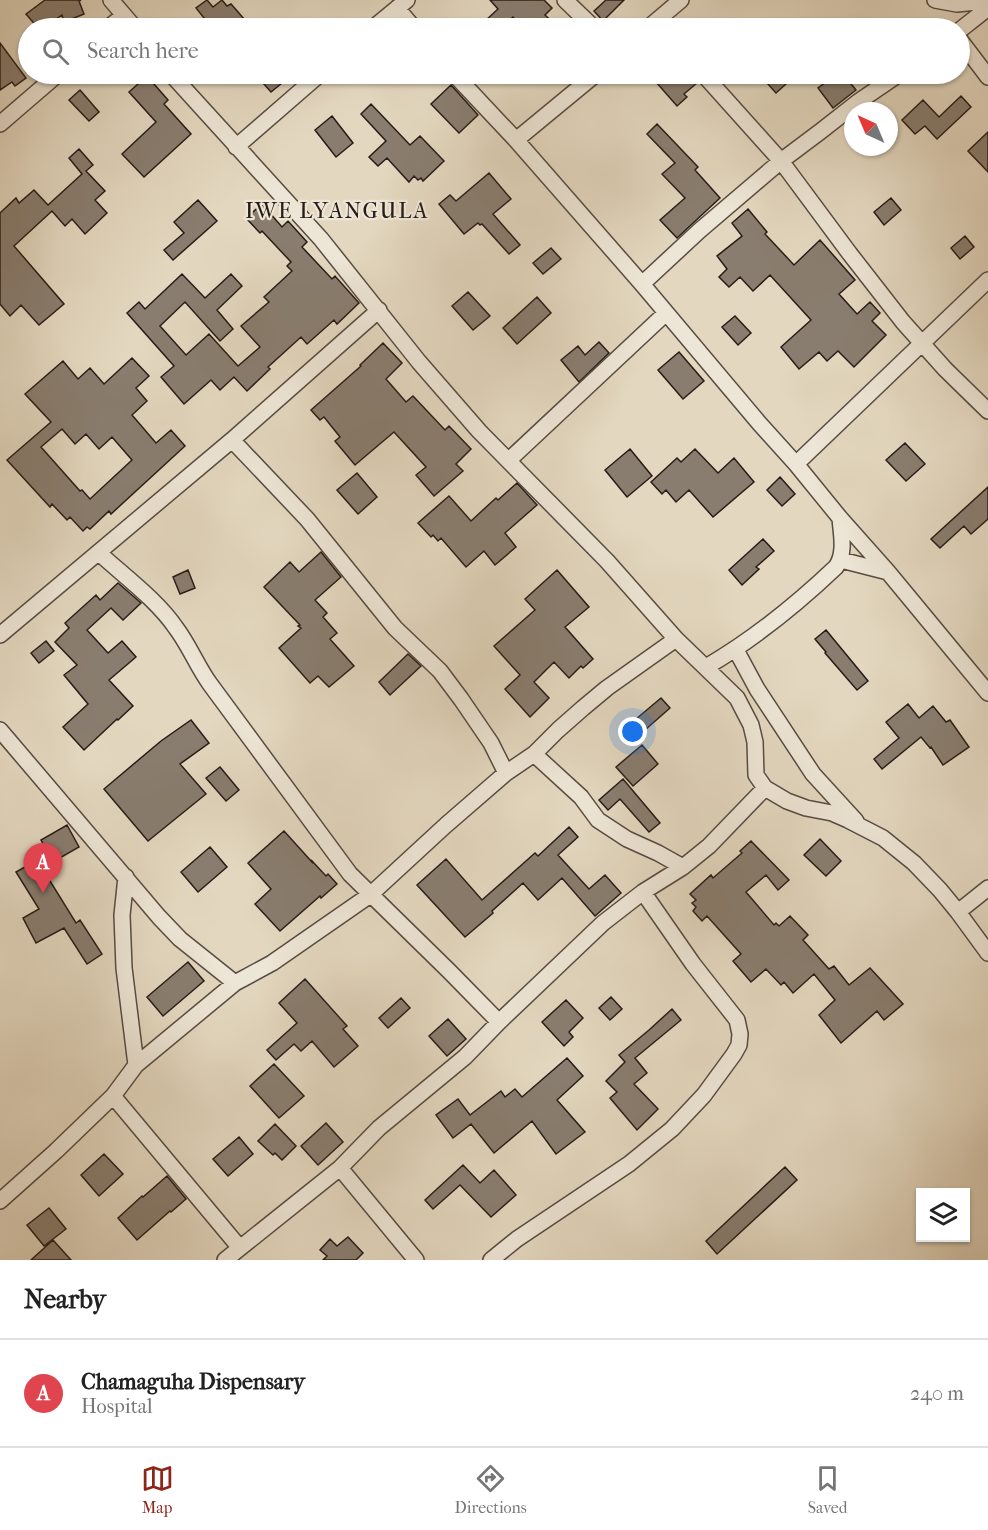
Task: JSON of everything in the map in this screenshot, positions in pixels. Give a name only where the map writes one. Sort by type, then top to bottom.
[{"type":"street","points":[[111,0],[126,18]]},
{"type":"street","points":[[565,0],[584,18]]},
{"type":"street","points":[[662,18],[681,0]]},
{"type":"street","points":[[934,0],[957,4],[988,1]]},
{"type":"street","points":[[385,18],[402,4],[409,18]]},
{"type":"street","points":[[970,22],[988,8]]},
{"type":"street","points":[[120,18],[123,15]]},
{"type":"street","points":[[970,53],[988,77]]},
{"type":"street","points":[[0,124],[46,84]]},
{"type":"street","points":[[180,84],[321,239],[419,362],[479,430],[607,561],[676,639],[737,698],[751,725],[755,742],[756,775],[765,788],[787,801],[806,808],[832,813],[883,838],[914,863],[958,912],[988,953]]},
{"type":"street","points":[[236,147],[308,84]]},
{"type":"street","points":[[463,84],[516,140],[642,284],[888,572],[988,693]]},
{"type":"street","points":[[516,140],[584,84]]},
{"type":"street","points":[[712,84],[781,161],[878,291],[921,343],[988,411]]},
{"type":"street","points":[[642,284],[699,231],[781,161],[884,84]]},
{"type":"street","points":[[796,464],[988,280]]},
{"type":"street","points":[[0,636],[232,440],[379,310]]},
{"type":"street","points":[[508,460],[666,313]]},
{"type":"street","points":[[232,440],[307,519],[395,628],[440,671],[491,743],[506,773]]},
{"type":"street","points":[[706,667],[736,650],[783,615],[841,560],[840,518]]},
{"type":"street","points":[[99,553],[156,604],[171,621],[210,684],[350,874],[499,1022]]},
{"type":"street","points":[[841,560],[888,572]]},
{"type":"street","points":[[0,1201],[56,1151],[112,1096],[136,1065],[235,983],[272,963],[370,895],[446,825],[506,773],[534,754],[607,688],[676,639]]},
{"type":"street","points":[[736,650],[757,689],[813,774],[859,826]]},
{"type":"street","points":[[0,730],[180,939],[235,983]]},
{"type":"street","points":[[534,754],[581,797],[598,820],[627,839],[683,867]]},
{"type":"street","points":[[225,1260],[340,1168],[379,1128],[465,1057],[603,923],[643,891],[683,867],[709,846],[765,788]]},
{"type":"street","points":[[126,877],[122,915],[124,968],[136,1065]]},
{"type":"street","points":[[958,912],[988,888]]},
{"type":"street","points":[[491,1260],[518,1239],[629,1164],[672,1129],[704,1095],[739,1045],[740,1034],[737,1020],[693,964],[643,891]]},
{"type":"street","points":[[112,1096],[240,1248]]},
{"type":"street","points":[[340,1168],[416,1260]]},
{"type":"building","points":[[45,0],[81,0],[79,1],[84,14],[74,18],[63,18],[62,15],[58,18],[29,18],[26,14]]},
{"type":"building","points":[[207,0],[213,7],[222,0],[227,6],[231,4],[243,18],[204,18],[196,8]]},
{"type":"building","points":[[490,0],[544,0],[552,8],[545,15],[548,18],[488,18],[498,9]]},
{"type":"building","points":[[606,0],[624,0],[606,18],[600,18],[594,11]]},
{"type":"building","points":[[0,43],[18,67],[18,84],[15,86],[12,82],[0,90]]},
{"type":"building","points":[[138,84],[154,84],[168,100],[164,104],[191,134],[144,177],[122,154],[156,122],[129,92]]},
{"type":"building","points":[[264,84],[281,84],[271,92]]},
{"type":"building","points":[[658,84],[696,84],[684,94],[687,97],[677,106]]},
{"type":"building","points":[[768,84],[786,84],[776,93]]},
{"type":"building","points":[[823,84],[851,84],[856,90],[833,108],[818,88]]},
{"type":"building","points":[[451,85],[478,115],[459,133],[431,104]]},
{"type":"building","points":[[80,90],[99,112],[89,121],[69,100]]},
{"type":"building","points":[[961,96],[971,107],[937,139],[925,126],[915,134],[902,120],[923,100],[939,117]]},
{"type":"building","points":[[371,104],[410,145],[420,136],[444,161],[423,181],[414,176],[409,182],[387,158],[378,166],[369,157],[386,141],[361,114]]},
{"type":"building","points":[[332,116],[353,143],[336,157],[315,130]]},
{"type":"building","points":[[657,124],[698,167],[695,170],[720,198],[677,238],[660,220],[685,198],[662,174],[675,163],[647,134]]},
{"type":"building","points":[[988,132],[988,172],[968,151]]},
{"type":"building","points":[[79,149],[93,165],[86,171],[105,191],[95,200],[107,213],[85,234],[72,219],[65,226],[52,211],[14,246],[64,304],[39,325],[21,305],[10,316],[0,304],[0,213],[16,198],[19,203],[34,190],[48,205],[82,174],[69,158]]},
{"type":"building","points":[[489,173],[511,199],[493,214],[520,245],[509,254],[482,224],[478,223],[464,234],[439,204],[450,195],[456,201]]},
{"type":"building","points":[[891,198],[901,210],[884,225],[874,212]]},
{"type":"building","points":[[198,200],[217,221],[173,260],[164,250],[184,233],[174,222]]},
{"type":"building","points":[[262,204],[282,227],[288,221],[307,242],[302,247],[332,279],[335,276],[359,303],[337,324],[334,320],[307,344],[301,337],[268,367],[270,369],[247,391],[234,377],[220,390],[211,380],[184,404],[161,377],[174,366],[127,313],[139,302],[145,309],[182,274],[205,298],[231,274],[242,286],[217,310],[233,329],[220,341],[185,302],[160,326],[186,355],[209,334],[238,366],[260,347],[241,326],[269,302],[264,297],[292,271],[287,266],[291,262],[262,231],[260,233],[246,218]]},
{"type":"building","points":[[748,209],[767,232],[765,234],[794,265],[820,240],[855,280],[839,294],[857,314],[870,302],[880,313],[872,321],[886,335],[854,367],[838,351],[827,361],[819,352],[799,369],[781,347],[811,320],[770,275],[753,291],[740,277],[729,287],[719,277],[727,269],[717,256],[742,236],[732,223]]},
{"type":"building","points":[[965,236],[974,247],[960,259],[951,248]]},
{"type":"building","points":[[551,248],[561,259],[543,274],[533,263]]},
{"type":"building","points":[[468,292],[490,316],[473,330],[452,306]]},
{"type":"building","points":[[537,297],[551,313],[517,344],[503,328]]},
{"type":"building","points":[[735,316],[751,333],[738,345],[722,327]]},
{"type":"building","points":[[599,342],[609,353],[579,382],[561,360],[578,346],[585,355]]},
{"type":"building","points":[[383,343],[402,363],[386,379],[406,402],[413,396],[445,430],[449,426],[471,449],[456,464],[463,471],[434,496],[416,475],[426,467],[394,432],[355,465],[335,441],[340,437],[324,417],[320,420],[311,410],[361,366]]},
{"type":"building","points":[[679,352],[704,381],[683,399],[658,370]]},
{"type":"building","points":[[132,358],[149,376],[136,388],[147,401],[132,415],[156,443],[171,430],[185,446],[111,514],[109,511],[90,529],[87,527],[83,531],[70,517],[67,520],[52,504],[50,507],[7,460],[51,422],[25,394],[63,361],[78,379],[90,368],[104,384]],"holes":[[[62,429],[75,444],[86,434],[99,449],[112,437],[132,460],[90,499],[41,447]]]},
{"type":"building","points":[[905,443],[925,464],[906,481],[886,460]]},
{"type":"building","points":[[630,449],[652,476],[627,497],[605,470]]},
{"type":"building","points":[[695,449],[718,473],[734,458],[754,482],[713,517],[689,490],[676,502],[666,490],[662,494],[651,482],[677,458],[681,462]]},
{"type":"building","points":[[357,473],[377,497],[358,514],[337,490]]},
{"type":"building","points":[[780,477],[795,494],[782,506],[767,490]]},
{"type":"building","points":[[517,483],[537,505],[505,533],[516,547],[495,565],[484,551],[466,567],[441,538],[438,541],[433,535],[431,537],[418,523],[449,496],[471,521],[496,498],[498,500]]},
{"type":"building","points":[[988,487],[988,519],[971,534],[964,526],[940,548],[931,539]]},
{"type":"building","points":[[763,539],[774,551],[756,567],[759,569],[742,585],[729,570]]},
{"type":"building","points":[[321,552],[341,577],[315,600],[327,613],[323,617],[337,633],[330,639],[354,666],[329,687],[318,676],[310,683],[279,648],[301,628],[264,587],[290,562],[299,572]]},
{"type":"building","points":[[188,570],[195,588],[180,594],[173,577]]},
{"type":"building","points":[[557,570],[589,607],[565,627],[593,659],[583,668],[581,666],[569,678],[554,662],[534,682],[549,698],[530,717],[505,689],[520,675],[494,646],[535,610],[525,599]]},
{"type":"building","points":[[118,583],[141,603],[123,620],[111,608],[87,630],[108,653],[122,641],[136,657],[109,680],[133,706],[84,750],[63,727],[88,704],[64,675],[77,665],[55,642],[69,628],[65,623],[96,595],[100,600]]},
{"type":"building","points":[[826,630],[868,681],[857,690],[815,639]]},
{"type":"building","points":[[46,641],[54,651],[39,663],[31,653]]},
{"type":"building","points":[[408,654],[421,666],[390,695],[379,682]]},
{"type":"building","points":[[661,698],[670,708],[645,730],[636,719]]},
{"type":"building","points":[[908,704],[919,718],[933,706],[946,722],[950,720],[969,747],[943,765],[921,737],[882,769],[874,759],[899,738],[886,722]]},
{"type":"building","points":[[191,720],[209,743],[180,764],[206,794],[148,841],[104,789],[161,741]]},
{"type":"building","points":[[642,745],[658,764],[633,786],[616,767]]},
{"type":"building","points":[[220,767],[239,790],[226,801],[206,778]]},
{"type":"building","points":[[623,779],[660,823],[649,832],[620,799],[608,810],[599,800]]},
{"type":"building","points":[[67,825],[79,847],[53,862],[41,840]]},
{"type":"building","points":[[569,827],[578,837],[558,855],[589,889],[605,875],[621,893],[595,916],[562,878],[538,900],[523,883],[465,937],[417,885],[446,859],[482,900],[535,853],[538,856]]},
{"type":"building","points":[[284,831],[326,876],[328,874],[337,884],[280,931],[255,904],[271,889],[248,863]]},
{"type":"building","points":[[820,839],[841,861],[826,876],[804,855]]},
{"type":"building","points":[[751,841],[789,880],[778,890],[766,875],[746,892],[774,925],[776,923],[779,926],[790,916],[808,935],[803,940],[829,969],[834,966],[849,985],[870,968],[903,1004],[884,1020],[877,1011],[841,1043],[819,1015],[835,1000],[814,974],[793,993],[784,982],[781,985],[766,969],[751,982],[733,961],[741,954],[707,916],[702,921],[693,911],[696,907],[692,903],[696,900],[690,894],[711,875],[713,878],[742,853],[740,851]]},
{"type":"building","points":[[210,847],[227,867],[198,892],[181,872]]},
{"type":"building","points":[[37,860],[76,923],[80,920],[102,954],[87,964],[64,928],[36,943],[23,918],[39,909],[16,872]]},
{"type":"building","points":[[188,962],[204,981],[163,1016],[147,997]]},
{"type":"building","points":[[305,979],[347,1026],[343,1029],[358,1046],[334,1067],[312,1041],[301,1051],[294,1044],[276,1060],[267,1050],[297,1023],[279,1003]]},
{"type":"building","points":[[611,997],[622,1009],[610,1020],[599,1008]]},
{"type":"building","points":[[401,998],[410,1008],[388,1028],[379,1018]]},
{"type":"building","points":[[566,1000],[583,1018],[569,1032],[573,1037],[564,1046],[542,1022]]},
{"type":"building","points":[[672,1009],[681,1020],[635,1058],[647,1073],[634,1084],[658,1109],[637,1130],[610,1098],[617,1092],[606,1081],[625,1062],[619,1055]]},
{"type":"building","points":[[448,1019],[466,1039],[447,1056],[429,1036]]},
{"type":"building","points":[[567,1058],[583,1076],[557,1100],[585,1132],[556,1154],[532,1121],[494,1153],[471,1124],[453,1138],[436,1115],[458,1099],[470,1115],[501,1091],[505,1097],[515,1089],[522,1097]]},
{"type":"building","points":[[274,1064],[304,1096],[279,1118],[250,1086]]},
{"type":"building","points":[[326,1123],[343,1142],[318,1165],[301,1146]]},
{"type":"building","points":[[275,1124],[296,1146],[282,1160],[258,1141]]},
{"type":"building","points":[[239,1137],[253,1154],[228,1176],[213,1159]]},
{"type":"building","points":[[104,1154],[123,1174],[99,1196],[81,1175]]},
{"type":"building","points":[[463,1165],[480,1183],[494,1170],[516,1195],[491,1217],[460,1185],[433,1209],[425,1200]]},
{"type":"building","points":[[785,1167],[797,1180],[717,1254],[706,1241]]},
{"type":"building","points":[[167,1176],[186,1199],[137,1240],[118,1218]]},
{"type":"building","points":[[49,1208],[66,1229],[44,1246],[27,1225]]},
{"type":"building","points":[[348,1237],[363,1253],[356,1260],[323,1260],[327,1256],[320,1250],[330,1239],[337,1246]]},
{"type":"building","points":[[53,1240],[71,1260],[31,1260]]},
{"type":"place","name":"Chamaguha Dispensary","points":[[43,893]]},
{"type":"district","name":"IWE LYANGULA","points":[[337,211]]}]
